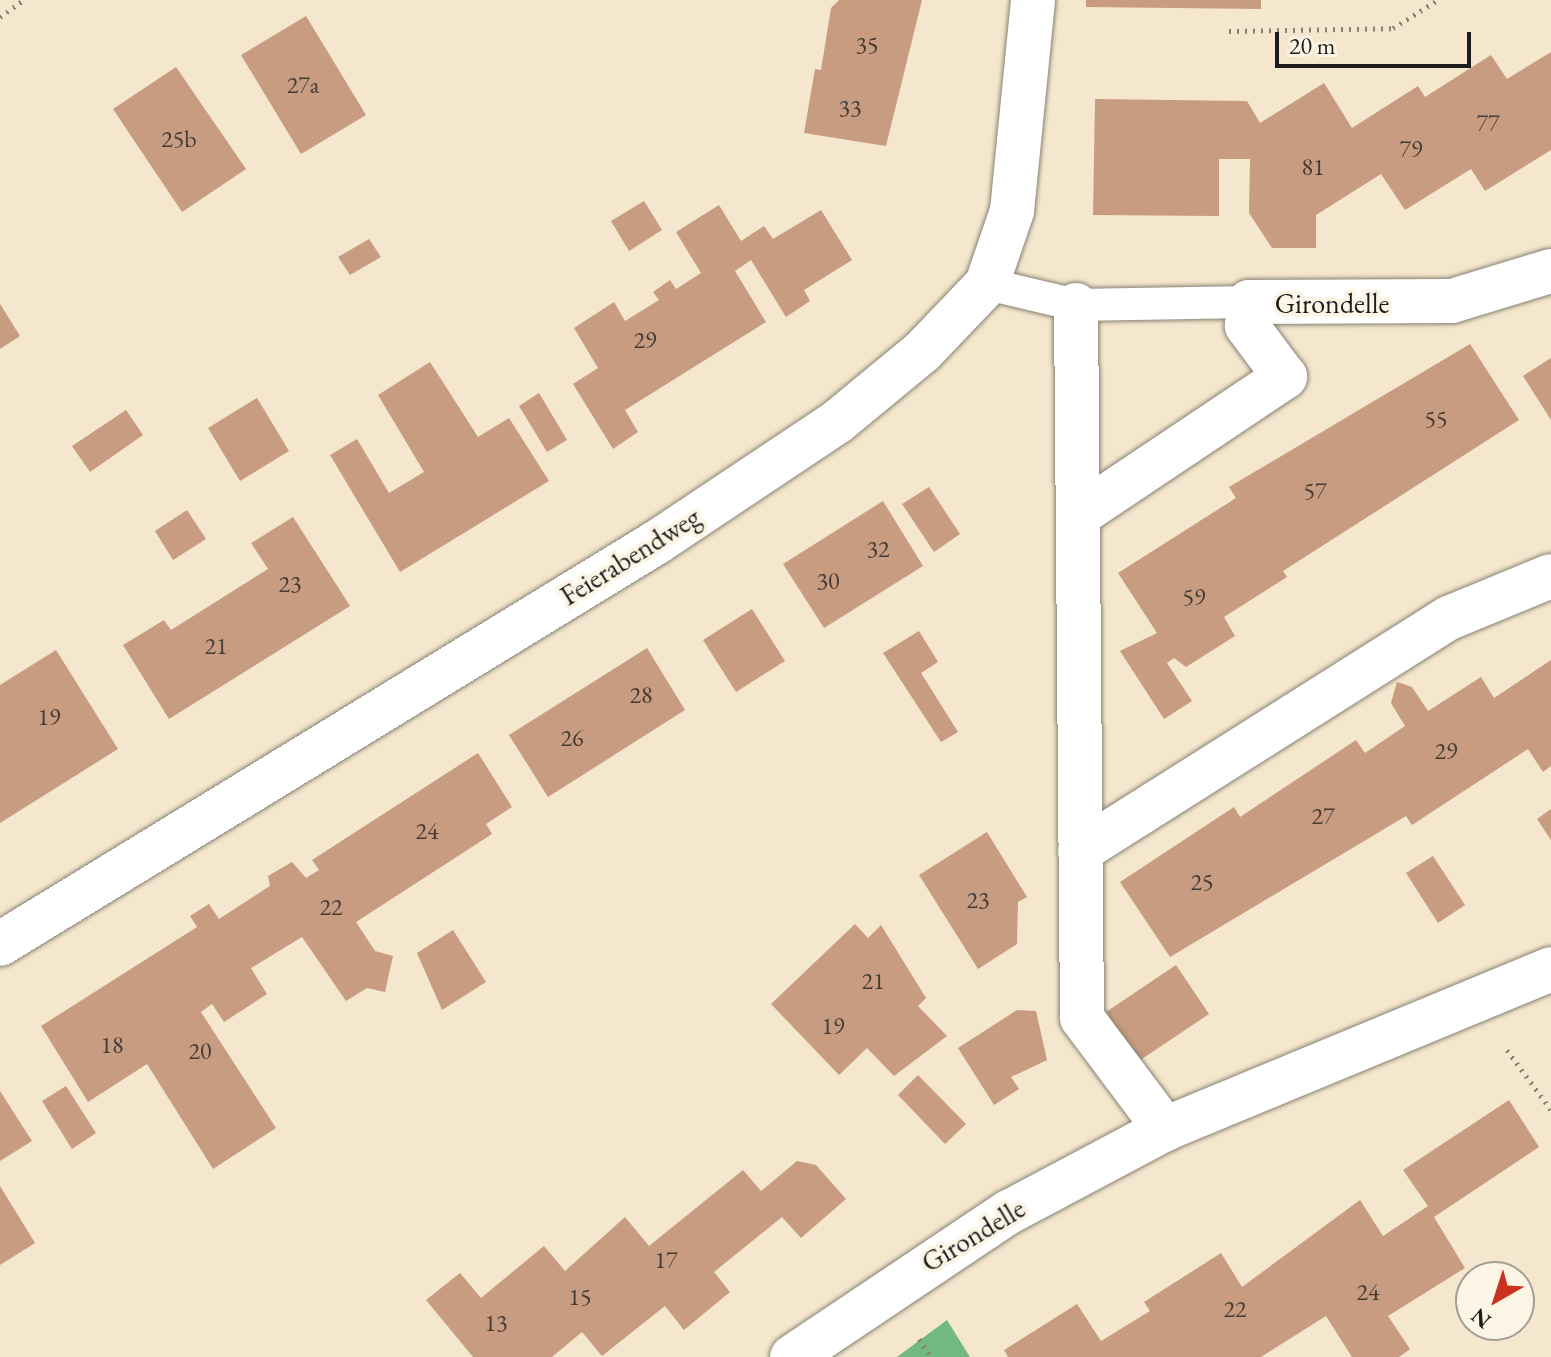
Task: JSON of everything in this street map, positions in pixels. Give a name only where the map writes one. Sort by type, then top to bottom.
[{"type":"street","name":"Feierabendweg","points":[[0,944],[657,542],[811,439],[922,352],[987,284],[1012,211],[1033,0]]},
{"type":"street","name":"Girondelle","points":[[1080,514],[1285,377],[1247,326],[1249,302],[1452,301],[1551,271]]},
{"type":"street","points":[[1076,305],[1082,1018],[1165,1129]]},
{"type":"street","points":[[1080,851],[1449,618],[1551,576]]},
{"type":"street","name":"Girondelle","points":[[792,1357],[1009,1212],[1165,1129],[1469,999],[1551,969]]},
{"type":"lane","points":[[987,284],[1076,305],[1249,302]]},
{"type":"path","points":[[0,17],[23,0]]},
{"type":"path","points":[[1229,31],[1393,28],[1438,0]]},
{"type":"path","points":[[1469,999],[1551,1110]]},
{"type":"green space","points":[[947,1320],[970,1357],[897,1357]]},
{"type":"building","points":[[839,0],[922,0],[886,146],[804,133],[815,69],[821,70],[831,8]]},
{"type":"building","points":[[1086,0],[1261,0],[1261,9],[1086,7]]},
{"type":"building","points":[[306,16],[366,115],[301,154],[241,55]]},
{"type":"building","points":[[1551,52],[1551,150],[1485,191],[1471,169],[1405,210],[1381,174],[1316,215],[1316,248],[1272,248],[1249,213],[1250,159],[1219,159],[1219,216],[1093,215],[1095,99],[1247,101],[1260,123],[1324,83],[1352,128],[1418,86],[1425,97],[1491,55],[1507,79]]},
{"type":"building","points":[[176,67],[246,169],[182,212],[113,109]]},
{"type":"building","points":[[644,201],[662,230],[629,251],[611,221]]},
{"type":"building","points":[[719,205],[741,241],[764,226],[773,239],[821,210],[852,260],[804,290],[810,301],[786,317],[751,260],[735,271],[766,322],[625,410],[638,432],[613,449],[573,384],[598,368],[574,328],[614,302],[625,321],[659,300],[653,292],[670,280],[676,289],[701,273],[676,232]]},
{"type":"building","points":[[369,239],[381,257],[350,275],[338,257]]},
{"type":"building","points":[[0,304],[20,336],[0,349]]},
{"type":"building","points":[[1470,344],[1519,420],[1283,571],[1287,577],[1224,617],[1235,636],[1186,667],[1174,658],[1167,663],[1192,701],[1164,719],[1120,651],[1157,633],[1118,573],[1236,498],[1229,487]]},
{"type":"building","points":[[1551,358],[1551,420],[1523,376]]},
{"type":"building","points":[[430,362],[478,437],[509,418],[549,481],[400,572],[330,455],[357,439],[389,493],[424,472],[378,395]]},
{"type":"building","points":[[539,393],[567,440],[547,452],[519,406]]},
{"type":"building","points":[[257,398],[289,451],[240,481],[208,428]]},
{"type":"building","points":[[126,410],[143,435],[90,472],[72,446]]},
{"type":"building","points":[[929,487],[960,534],[934,552],[902,504]]},
{"type":"building","points":[[883,501],[923,566],[824,628],[783,564]]},
{"type":"building","points":[[187,510],[206,539],[173,560],[155,531]]},
{"type":"building","points":[[293,517],[350,606],[169,719],[123,645],[164,620],[171,630],[268,569],[251,543]]},
{"type":"building","points":[[752,609],[785,661],[736,692],[703,640]]},
{"type":"building","points":[[919,631],[938,662],[921,673],[958,732],[941,742],[883,653]]},
{"type":"building","points":[[647,648],[685,710],[548,797],[509,735]]},
{"type":"building","points":[[56,650],[118,749],[0,823],[0,685]]},
{"type":"building","points":[[1551,660],[1551,766],[1543,772],[1528,749],[1412,825],[1406,816],[1170,957],[1120,882],[1234,807],[1240,817],[1356,740],[1365,753],[1405,726],[1391,703],[1397,682],[1412,687],[1428,711],[1481,677],[1494,698]]},
{"type":"building","points":[[478,753],[512,807],[486,824],[492,834],[356,922],[375,951],[393,956],[385,992],[367,988],[346,1001],[302,937],[251,968],[267,994],[224,1022],[212,1004],[201,1012],[276,1128],[213,1169],[147,1064],[88,1102],[41,1026],[197,927],[190,916],[209,904],[219,919],[270,886],[268,876],[292,862],[306,878],[319,870],[312,860]]},
{"type":"building","points":[[1551,809],[1551,840],[1537,819]]},
{"type":"building","points":[[987,832],[1027,897],[1018,902],[1017,944],[978,969],[919,875]]},
{"type":"building","points":[[1433,856],[1465,905],[1438,923],[1406,873]]},
{"type":"building","points":[[855,924],[868,938],[881,925],[926,998],[918,1006],[947,1036],[894,1076],[867,1048],[839,1075],[771,1004]]},
{"type":"building","points":[[453,930],[486,982],[442,1010],[417,953]]},
{"type":"building","points":[[1176,965],[1209,1014],[1139,1061],[1106,1012]]},
{"type":"building","points":[[1017,1010],[1036,1011],[1047,1060],[1011,1077],[1019,1089],[994,1105],[958,1048]]},
{"type":"building","points":[[918,1075],[966,1124],[945,1144],[898,1095]]},
{"type":"building","points":[[66,1086],[96,1133],[72,1149],[42,1101]]},
{"type":"building","points":[[0,1091],[32,1141],[0,1161]]},
{"type":"building","points":[[1509,1100],[1539,1147],[1434,1217],[1461,1261],[1455,1261],[1455,1274],[1388,1316],[1410,1349],[1399,1357],[1352,1357],[1326,1316],[1261,1357],[1008,1357],[1004,1350],[1077,1304],[1101,1341],[1150,1311],[1144,1302],[1221,1253],[1242,1287],[1360,1200],[1383,1236],[1428,1206],[1403,1170]]},
{"type":"building","points":[[797,1161],[816,1165],[846,1199],[801,1238],[782,1217],[714,1272],[730,1292],[684,1330],[665,1306],[602,1356],[582,1332],[552,1357],[473,1357],[426,1300],[460,1273],[481,1298],[544,1246],[565,1271],[625,1217],[649,1246],[743,1170],[761,1191]]},
{"type":"building","points":[[0,1186],[35,1243],[0,1265]]}]
